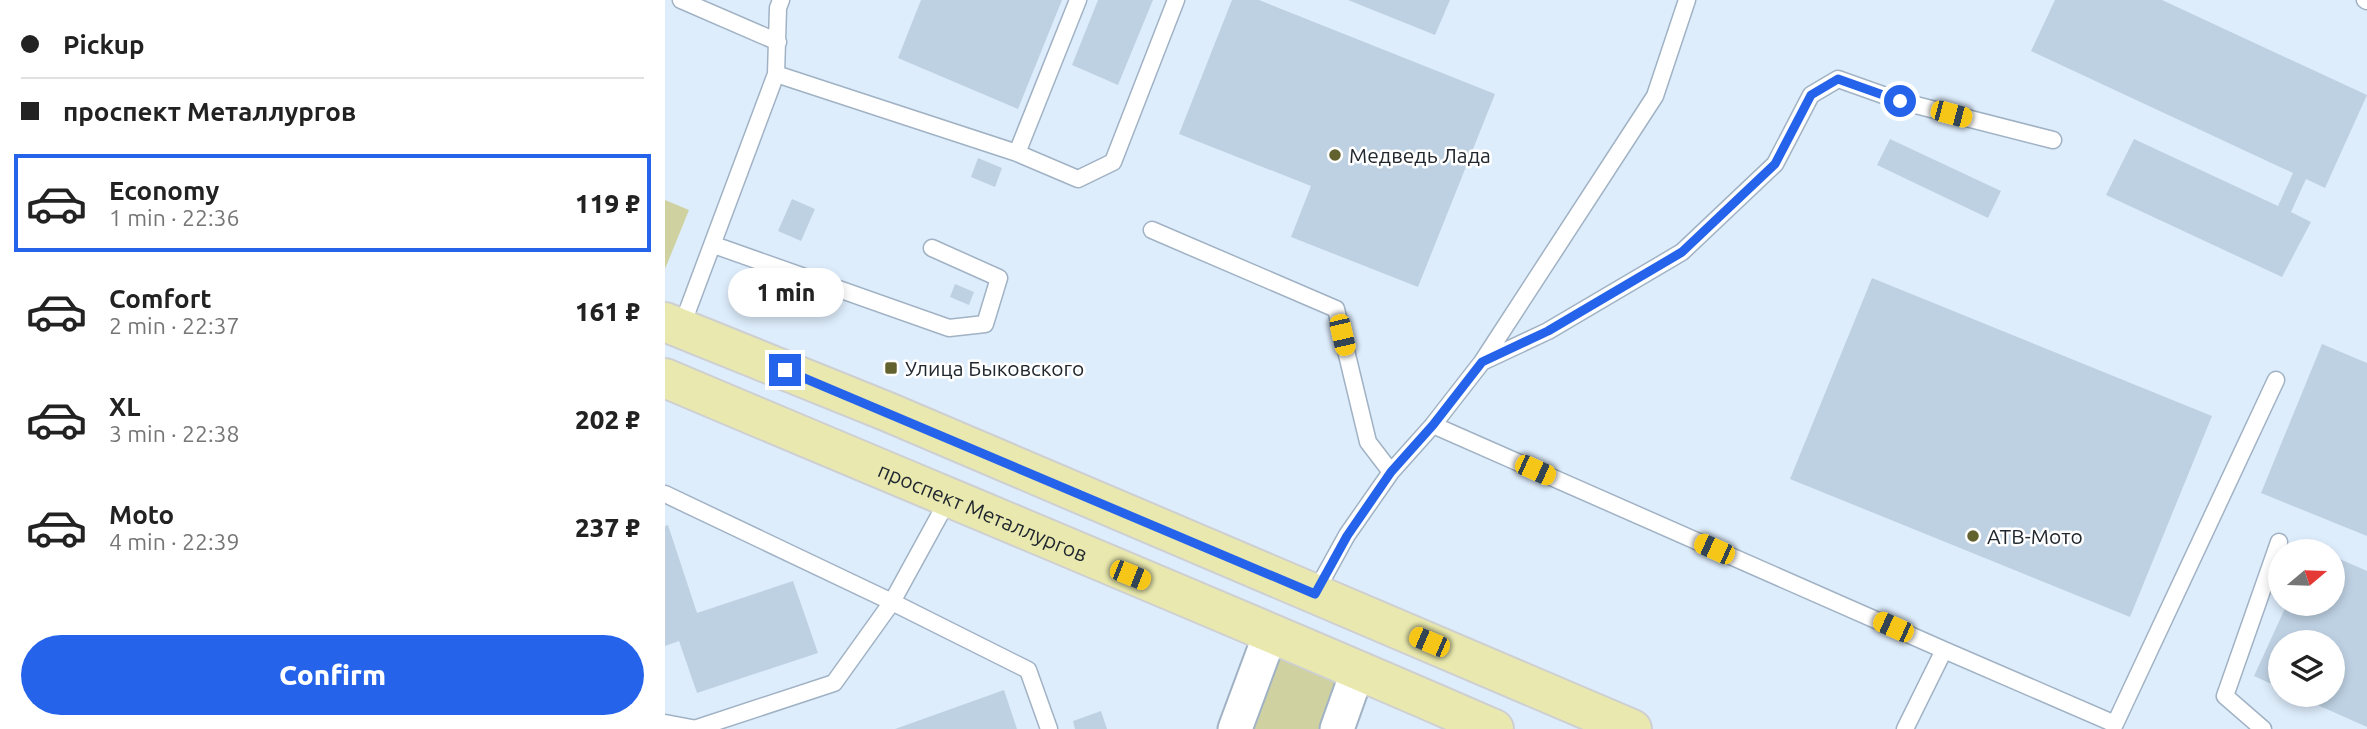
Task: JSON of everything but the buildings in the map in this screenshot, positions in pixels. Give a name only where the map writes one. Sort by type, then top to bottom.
[{"type":"main road","points":[[673,325],[888,412],[1632,729]]},
{"type":"main road","name":"проспект Металлургов","points":[[665,378],[1271,632],[1494,729]]},
{"type":"main road","points":[[1271,632],[1304,589]]},
{"type":"main road","points":[[1358,670],[1378,620]]},
{"type":"street","points":[[1235,729],[1271,632]]},
{"type":"street","points":[[1337,729],[1358,670]]},
{"type":"lane","points":[[681,0],[778,42]]},
{"type":"lane","points":[[673,325],[714,245],[776,74],[778,8],[781,0]]},
{"type":"lane","points":[[1017,153],[1078,0]]},
{"type":"lane","points":[[776,74],[1017,153],[1078,179],[1113,162],[1176,0]]},
{"type":"lane","points":[[1304,589],[1347,536],[1391,472],[1433,425],[1482,362],[1655,96],[1687,0]]},
{"type":"lane","points":[[1482,362],[1548,331],[1682,252],[1775,164],[1811,95],[1838,79],[1900,101],[2053,140]]},
{"type":"lane","points":[[1153,230],[1336,309],[1368,442],[1391,472]]},
{"type":"lane","points":[[714,245],[949,328],[985,324],[999,278],[932,248]]},
{"type":"lane","points":[[1433,425],[2115,724],[2276,380]]},
{"type":"lane","points":[[665,494],[1028,670],[1049,729]]},
{"type":"lane","points":[[665,723],[697,729],[834,682],[892,602],[949,498]]},
{"type":"lane","points":[[2263,729],[2225,696],[2268,573]]},
{"type":"lane","points":[[1905,729],[1944,650]]},
{"type":"green space","points":[[665,200],[689,210],[665,269]]},
{"type":"green space","points":[[1271,632],[1358,670],[1337,729],[1235,729]]},
{"type":"place","name":"Медведь Лада","points":[[1335,155]]},
{"type":"place","name":"Улица Быковского","points":[[891,368]]},
{"type":"place","name":"АТВ-Мото","points":[[1973,536]]},
{"type":"route","points":[[785,370],[1315,594],[1347,536],[1391,472],[1433,425],[1482,362],[1548,331],[1682,252],[1726,214],[1775,164],[1811,95],[1838,79],[1900,101]]}]
